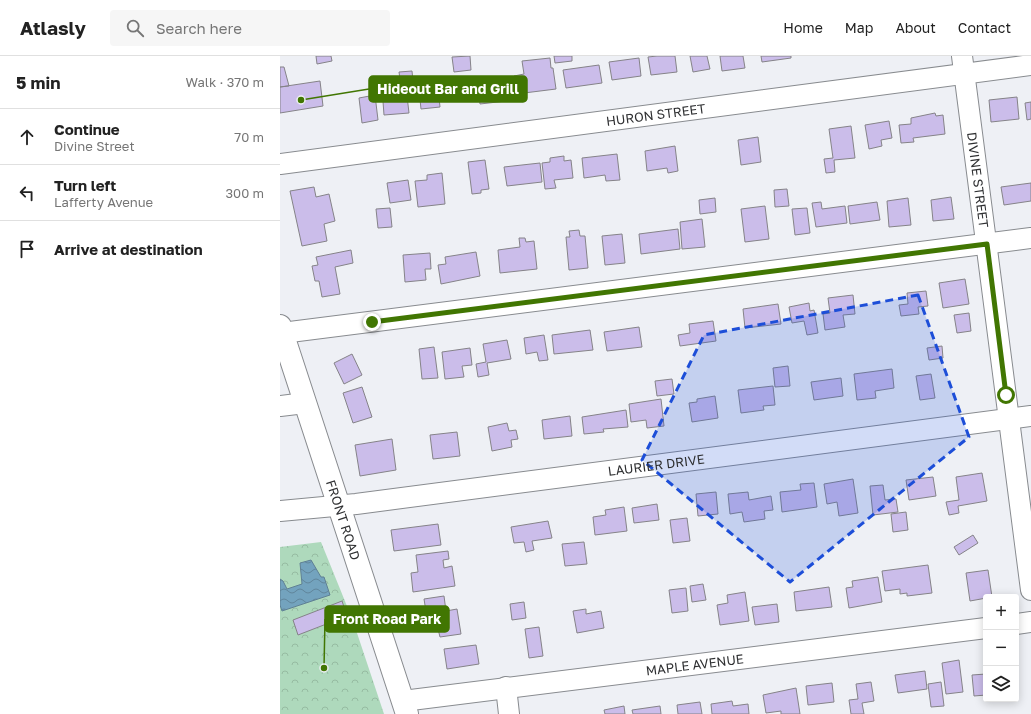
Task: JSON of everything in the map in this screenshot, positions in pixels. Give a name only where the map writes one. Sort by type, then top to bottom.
[{"type":"main road","name":"FRONT ROAD","points":[[281,330],[340,506],[405,708]]},
{"type":"street","name":"HURON STREET","points":[[280,164],[963,65],[1031,65]]},
{"type":"street","name":"DIVINE STREET","points":[[963,65],[1031,590]]},
{"type":"street","points":[[281,330],[1031,238]]},
{"type":"street","points":[[280,406],[305,403]]},
{"type":"street","name":"LAURIER DRIVE","points":[[280,511],[340,506],[1031,416]]},
{"type":"street","points":[[1019,624],[1031,622]]},
{"type":"street","name":"MAPLE AVENUE","points":[[405,708],[506,687],[983,628]]},
{"type":"street","points":[[506,687],[510,714]]},
{"type":"highlighted area","points":[[918,295],[969,437],[790,582],[642,460],[704,335]]},
{"type":"green space","points":[[321,542],[353,621],[384,714],[280,714],[280,547]]},
{"type":"water","points":[[311,560],[321,577],[324,577],[330,595],[282,611],[280,605],[280,579],[283,581],[287,589],[302,584],[300,563]]},
{"type":"building","points":[[316,56],[331,56],[332,61],[317,64]]},
{"type":"building","points":[[470,56],[471,70],[454,72],[452,57]]},
{"type":"building","points":[[554,56],[572,56],[572,61],[555,63]]},
{"type":"building","points":[[675,56],[677,72],[651,75],[648,57]]},
{"type":"building","points":[[690,56],[707,56],[710,69],[693,72]]},
{"type":"building","points":[[720,56],[743,56],[745,68],[722,71]]},
{"type":"building","points":[[761,56],[791,56],[791,58],[762,62]]},
{"type":"building","points":[[550,58],[556,89],[516,94],[514,76],[524,74],[522,61]]},
{"type":"building","points":[[639,58],[641,76],[612,80],[609,62]]},
{"type":"building","points":[[599,65],[602,83],[566,88],[563,70]]},
{"type":"building","points":[[280,67],[284,67],[289,86],[280,87]]},
{"type":"building","points":[[412,71],[414,91],[402,93],[399,72]]},
{"type":"building","points":[[504,80],[506,101],[480,104],[477,83]]},
{"type":"building","points":[[320,81],[323,106],[280,113],[280,87]]},
{"type":"building","points":[[398,86],[399,96],[407,96],[409,113],[384,115],[382,88]]},
{"type":"building","points":[[438,88],[440,107],[421,109],[419,90]]},
{"type":"building","points":[[375,95],[378,120],[362,123],[359,98]]},
{"type":"building","points":[[1017,97],[1019,119],[991,122],[989,100]]},
{"type":"building","points":[[1031,102],[1031,119],[1027,120],[1025,103]]},
{"type":"building","points":[[935,113],[936,116],[943,115],[945,134],[913,138],[914,142],[901,143],[899,125],[911,124],[911,118]]},
{"type":"building","points":[[889,121],[892,138],[881,140],[882,146],[869,149],[865,125]]},
{"type":"building","points":[[851,126],[855,158],[834,160],[835,172],[826,173],[824,159],[833,158],[829,129]]},
{"type":"building","points":[[758,137],[761,162],[741,165],[738,140]]},
{"type":"building","points":[[675,146],[678,171],[668,173],[667,168],[647,171],[645,151]]},
{"type":"building","points":[[617,154],[620,180],[606,181],[605,175],[584,178],[582,158]]},
{"type":"building","points":[[564,156],[564,161],[571,160],[573,178],[554,180],[556,188],[545,189],[542,163],[550,162],[550,158]]},
{"type":"building","points":[[485,160],[489,189],[481,190],[481,193],[472,194],[468,162]]},
{"type":"building","points":[[540,163],[542,182],[507,186],[504,167]]},
{"type":"building","points":[[442,173],[445,204],[418,207],[415,181],[427,180],[427,175]]},
{"type":"building","points":[[408,180],[411,200],[390,203],[387,183]]},
{"type":"building","points":[[1031,183],[1031,201],[1004,205],[1001,187]]},
{"type":"building","points":[[314,187],[316,197],[329,194],[335,221],[324,224],[327,241],[302,246],[290,191]]},
{"type":"building","points":[[787,189],[789,206],[775,207],[774,190]]},
{"type":"building","points":[[951,197],[954,219],[933,221],[931,200]]},
{"type":"building","points":[[715,198],[716,212],[700,214],[699,200]]},
{"type":"building","points":[[908,198],[911,225],[889,227],[887,201]]},
{"type":"building","points":[[821,202],[822,209],[845,206],[847,223],[816,227],[812,203]]},
{"type":"building","points":[[877,202],[880,220],[850,224],[848,206]]},
{"type":"building","points":[[765,206],[769,239],[745,242],[741,209]]},
{"type":"building","points":[[390,208],[392,227],[378,228],[376,209]]},
{"type":"building","points":[[807,208],[810,233],[795,235],[792,209]]},
{"type":"building","points":[[702,219],[705,247],[682,249],[680,222]]},
{"type":"building","points":[[678,229],[680,249],[641,254],[639,234]]},
{"type":"building","points":[[579,230],[580,236],[585,236],[588,268],[569,270],[566,237],[570,237],[569,231]]},
{"type":"building","points":[[622,234],[625,263],[605,265],[602,236]]},
{"type":"building","points":[[519,238],[525,238],[526,242],[534,241],[537,269],[500,273],[498,250],[520,247]]},
{"type":"building","points":[[351,250],[353,263],[335,267],[340,294],[322,297],[319,281],[315,281],[312,266],[318,265],[316,257]]},
{"type":"building","points":[[476,252],[480,276],[441,284],[438,265],[446,264],[445,257]]},
{"type":"building","points":[[430,253],[431,269],[425,269],[426,280],[405,282],[403,255]]},
{"type":"building","points":[[965,279],[969,304],[943,308],[939,283]]},
{"type":"building","points":[[926,291],[928,306],[918,307],[919,314],[901,316],[899,305],[908,304],[907,293]]},
{"type":"building","points":[[853,295],[855,314],[843,315],[845,327],[825,330],[823,314],[830,313],[828,298]]},
{"type":"building","points":[[809,303],[810,311],[814,310],[818,333],[807,335],[804,321],[792,323],[789,307]]},
{"type":"building","points":[[778,304],[781,324],[745,328],[743,309]]},
{"type":"building","points":[[969,313],[971,331],[957,333],[954,315]]},
{"type":"building","points":[[713,321],[716,341],[680,346],[678,335],[690,333],[689,324]]},
{"type":"building","points":[[639,327],[642,347],[607,351],[604,332]]},
{"type":"building","points":[[590,330],[593,350],[554,354],[552,335]]},
{"type":"building","points":[[544,335],[548,360],[539,361],[537,352],[526,354],[524,338]]},
{"type":"building","points":[[507,340],[511,359],[487,363],[489,375],[478,377],[476,364],[486,362],[483,344]]},
{"type":"building","points":[[942,346],[943,358],[929,360],[927,348]]},
{"type":"building","points":[[434,347],[438,378],[422,379],[419,349]]},
{"type":"building","points":[[470,348],[472,365],[462,366],[464,377],[445,379],[442,352]]},
{"type":"building","points":[[352,354],[362,375],[344,384],[334,363]]},
{"type":"building","points":[[788,366],[790,386],[775,387],[773,368]]},
{"type":"building","points":[[892,369],[894,388],[875,391],[876,398],[857,400],[854,374]]},
{"type":"building","points":[[931,374],[935,398],[920,400],[916,376]]},
{"type":"building","points":[[841,378],[843,396],[814,400],[811,382]]},
{"type":"building","points":[[672,379],[674,394],[657,396],[655,381]]},
{"type":"building","points":[[773,386],[775,405],[763,406],[764,410],[741,413],[738,390]]},
{"type":"building","points":[[362,387],[372,417],[353,423],[343,393]]},
{"type":"building","points":[[715,396],[718,418],[692,422],[689,403],[697,402],[697,399]]},
{"type":"building","points":[[661,399],[664,426],[647,428],[646,420],[631,422],[629,404]]},
{"type":"building","points":[[626,410],[628,427],[603,429],[604,432],[584,434],[582,417]]},
{"type":"building","points":[[570,416],[572,436],[544,439],[542,420]]},
{"type":"building","points":[[507,423],[509,431],[516,430],[518,439],[511,440],[512,447],[492,451],[488,427]]},
{"type":"building","points":[[457,432],[460,456],[433,459],[430,435]]},
{"type":"building","points":[[392,439],[396,470],[360,476],[355,445]]},
{"type":"building","points":[[982,473],[987,501],[958,506],[959,513],[949,515],[946,502],[959,500],[956,477]]},
{"type":"building","points":[[933,477],[936,496],[909,500],[906,480]]},
{"type":"building","points":[[853,479],[858,513],[839,516],[837,502],[827,504],[824,484]]},
{"type":"building","points":[[814,483],[817,507],[782,512],[780,492],[801,490],[800,484]]},
{"type":"building","points":[[883,485],[885,500],[896,499],[898,512],[873,515],[870,486]]},
{"type":"building","points":[[716,492],[718,514],[698,516],[696,494]]},
{"type":"building","points":[[748,492],[749,500],[771,496],[773,510],[764,511],[765,519],[744,522],[742,512],[730,514],[728,494]]},
{"type":"building","points":[[657,504],[659,520],[634,523],[632,508]]},
{"type":"building","points":[[624,507],[627,531],[595,535],[593,517],[606,515],[605,510]]},
{"type":"building","points":[[906,512],[908,530],[893,532],[891,514]]},
{"type":"building","points":[[687,518],[690,541],[673,543],[670,520]]},
{"type":"building","points":[[548,521],[552,538],[532,541],[534,550],[526,552],[524,542],[514,543],[511,527]]},
{"type":"building","points":[[438,524],[441,545],[394,551],[391,530]]},
{"type":"building","points":[[973,535],[978,543],[959,555],[954,547]]},
{"type":"building","points":[[584,542],[587,564],[565,566],[562,544]]},
{"type":"building","points":[[448,551],[449,559],[443,560],[444,568],[452,566],[455,586],[413,592],[411,573],[418,572],[416,555]]},
{"type":"building","points":[[928,565],[932,593],[907,596],[907,593],[900,594],[900,589],[885,591],[882,571]]},
{"type":"building","points":[[988,570],[992,594],[983,594],[983,599],[970,601],[966,573]]},
{"type":"building","points":[[878,577],[882,602],[849,608],[846,588],[853,587],[852,581]]},
{"type":"building","points":[[703,584],[706,600],[692,602],[690,586]]},
{"type":"building","points":[[829,587],[832,607],[796,611],[794,592]]},
{"type":"building","points":[[686,588],[688,611],[672,613],[669,590]]},
{"type":"building","points":[[745,592],[749,621],[720,625],[717,605],[728,603],[727,595]]},
{"type":"building","points":[[444,596],[446,611],[457,609],[461,634],[440,637],[438,629],[429,630],[424,599]]},
{"type":"building","points":[[342,601],[347,616],[298,635],[293,620]]},
{"type":"building","points":[[524,602],[526,618],[512,620],[510,604]]},
{"type":"building","points":[[777,604],[779,622],[755,625],[752,607]]},
{"type":"building","points":[[586,609],[586,614],[601,611],[604,628],[577,633],[573,611]]},
{"type":"building","points":[[539,627],[543,656],[529,658],[525,629]]},
{"type":"building","points":[[476,645],[479,664],[447,669],[444,649]]},
{"type":"building","points":[[959,660],[963,692],[946,694],[942,663]]},
{"type":"building","points":[[925,671],[927,689],[898,693],[895,675]]},
{"type":"building","points":[[983,674],[983,695],[974,696],[972,675]]},
{"type":"building","points":[[871,682],[874,701],[862,703],[864,714],[851,714],[849,700],[858,699],[856,684]]},
{"type":"building","points":[[941,682],[944,706],[931,707],[928,684]]},
{"type":"building","points":[[832,683],[834,702],[808,705],[806,686]]},
{"type":"building","points":[[796,688],[800,714],[781,714],[781,711],[766,713],[763,695]]},
{"type":"building","points":[[732,701],[733,706],[748,704],[749,714],[712,714],[711,704]]},
{"type":"building","points":[[700,702],[702,714],[678,714],[677,705]]},
{"type":"building","points":[[624,706],[625,714],[605,714],[604,710]]},
{"type":"building","points":[[660,706],[661,714],[633,714],[632,710]]},
{"type":"place","name":"Hideout Bar and Grill","points":[[301,100]]},
{"type":"place","name":"Front Road Park","points":[[324,668]]},
{"type":"route","points":[[372,322],[987,244],[1006,395]]}]
